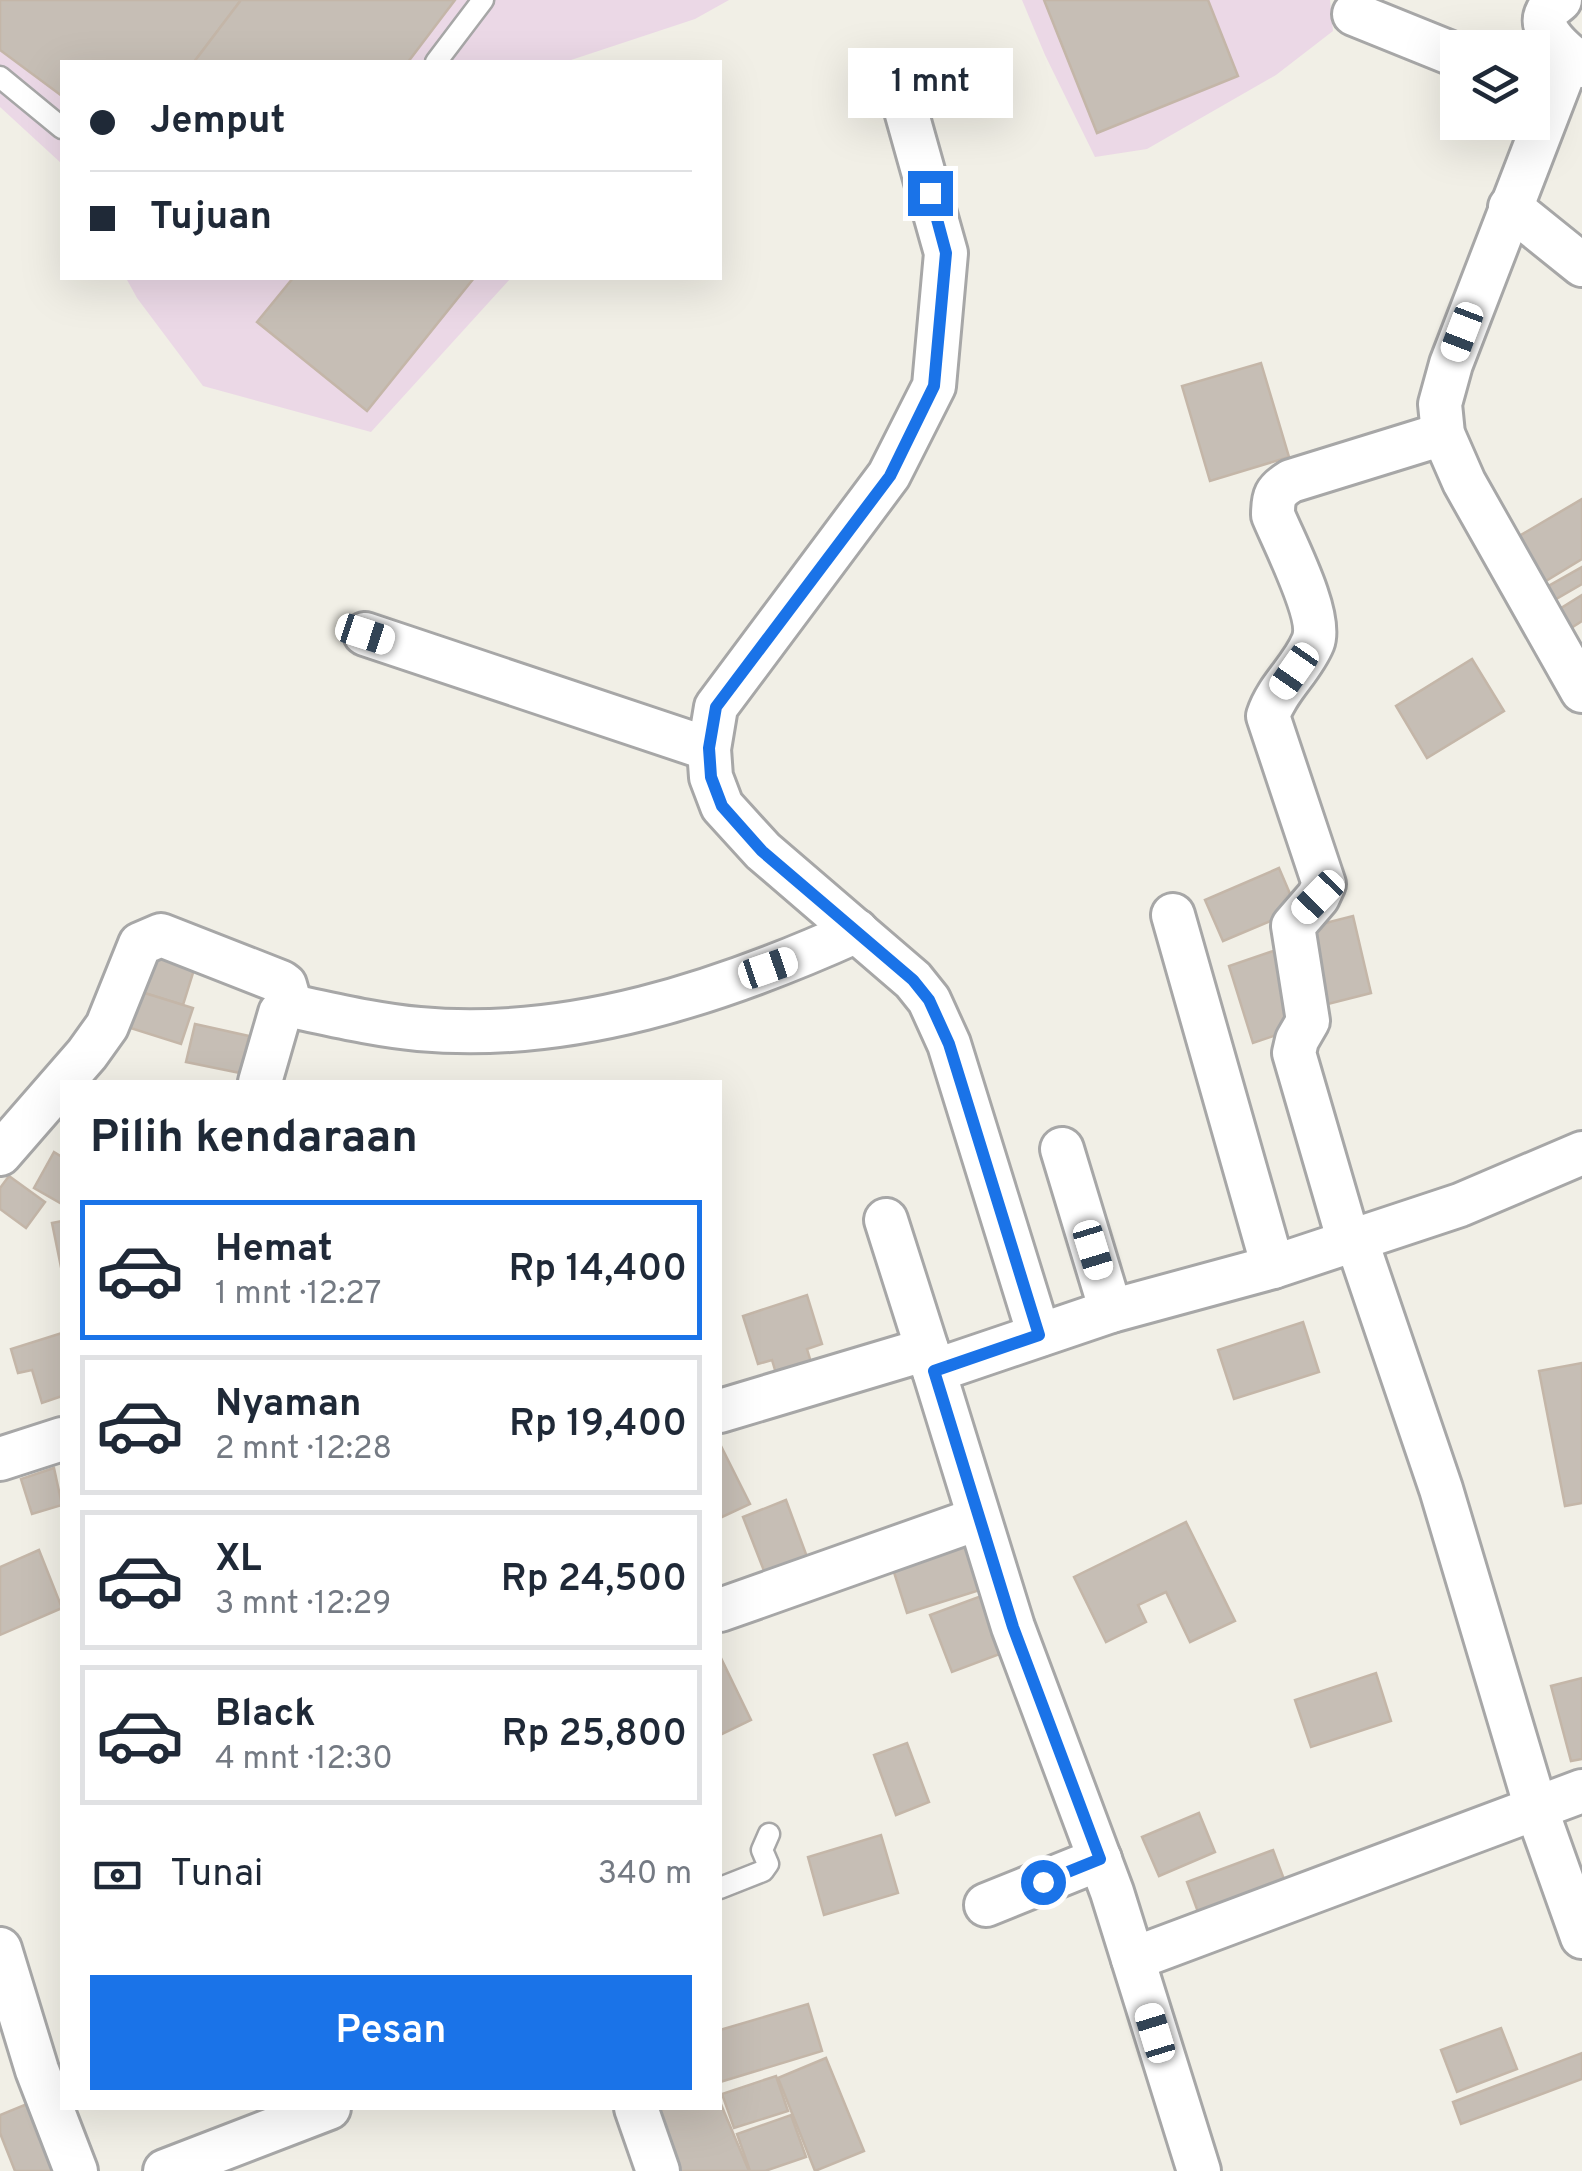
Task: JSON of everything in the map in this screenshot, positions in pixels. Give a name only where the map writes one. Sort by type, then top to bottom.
[{"type":"street","points":[[1560,0],[1547,12],[1546,24],[1559,75],[1451,364],[1440,404],[1443,434],[1464,482],[1582,691]]},
{"type":"street","points":[[1354,14],[1440,49]]},
{"type":"street","points":[[896,75],[946,253],[934,386],[890,476],[716,707],[709,748],[711,777],[722,806],[762,851],[913,980],[929,1000],[949,1044],[1039,1335]]},
{"type":"street","points":[[1510,207],[1582,265]]},
{"type":"street","points":[[1443,434],[1291,481],[1276,490],[1274,498],[1273,515],[1315,621],[1312,643],[1274,698],[1268,716],[1324,884],[1293,926],[1308,1021],[1294,1053],[1353,1241],[1441,1489],[1536,1808],[1582,1937]]},
{"type":"street","points":[[365,634],[709,748]]},
{"type":"street","points":[[1174,915],[1273,1268]]},
{"type":"street","points":[[261,1080],[280,1013],[291,1006],[372,1024],[424,1030],[498,1030],[581,1023],[706,990],[800,957],[857,931]]},
{"type":"street","points":[[64,1080],[107,1026],[140,944],[146,939],[161,935],[281,982],[291,1006]]},
{"type":"street","points":[[0,1154],[60,1085]]},
{"type":"street","points":[[1062,1149],[1111,1311]]},
{"type":"street","points":[[722,1411],[1039,1335],[1111,1311],[1273,1268],[1460,1205],[1582,1153]]},
{"type":"street","points":[[886,1220],[977,1519],[1100,1859],[1199,2171]]},
{"type":"street","points":[[0,1459],[60,1440]]},
{"type":"street","points":[[722,1609],[977,1519]]},
{"type":"street","points":[[1133,1960],[1582,1791]]},
{"type":"street","points":[[986,1904],[1100,1859]]},
{"type":"street","points":[[0,1949],[37,2070],[76,2171]]},
{"type":"street","points":[[164,2171],[324,2110]]},
{"type":"street","points":[[637,2110],[658,2171]]},
{"type":"lane","points":[[438,60],[483,0]]},
{"type":"lane","points":[[0,77],[60,126]]},
{"type":"lane","points":[[722,1887],[762,1871],[768,1864],[762,1850],[769,1834]]},
{"type":"shaded area","points":[[0,0],[729,0],[695,19],[571,60],[60,60],[60,162],[0,107]]},
{"type":"shaded area","points":[[1022,0],[1330,0],[1333,31],[1276,75],[1147,149],[1095,157]]},
{"type":"shaded area","points":[[127,280],[509,280],[371,432],[203,386]]},
{"type":"building","points":[[0,0],[241,0],[196,60],[60,60],[60,95],[0,50]]},
{"type":"building","points":[[241,0],[455,0],[410,60],[196,60]]},
{"type":"building","points":[[1044,0],[1208,0],[1238,76],[1097,133]]},
{"type":"building","points":[[291,280],[472,280],[367,411],[257,322]]},
{"type":"building","points":[[1261,363],[1289,457],[1210,481],[1182,386]]},
{"type":"building","points":[[1582,499],[1582,559],[1536,587],[1509,542]]},
{"type":"building","points":[[1582,567],[1582,584],[1544,606],[1536,593]]},
{"type":"building","points":[[1582,595],[1582,621],[1554,639],[1542,620]]},
{"type":"building","points":[[1472,659],[1504,711],[1427,758],[1396,706]]},
{"type":"building","points":[[1279,868],[1297,910],[1223,941],[1205,900]]},
{"type":"building","points":[[1353,916],[1371,993],[1324,1005],[1306,928]]},
{"type":"building","points":[[158,948],[197,960],[183,1005],[144,993]]},
{"type":"building","points":[[1273,951],[1297,1028],[1253,1043],[1229,966]]},
{"type":"building","points":[[135,990],[193,1008],[181,1044],[124,1026]]},
{"type":"building","points":[[195,1024],[249,1036],[240,1073],[186,1062]]},
{"type":"building","points":[[54,1152],[60,1156],[60,1203],[34,1188]]},
{"type":"building","points":[[9,1176],[45,1202],[26,1228],[0,1209],[0,1188]]},
{"type":"building","points":[[60,1221],[60,1262],[52,1223]]},
{"type":"building","points":[[807,1295],[822,1344],[807,1349],[813,1369],[778,1380],[772,1360],[758,1364],[743,1316]]},
{"type":"building","points":[[1303,1322],[1319,1372],[1234,1399],[1218,1350]]},
{"type":"building","points":[[60,1334],[60,1397],[42,1403],[32,1370],[18,1373],[11,1349]]},
{"type":"building","points":[[1582,1363],[1582,1503],[1565,1506],[1539,1371]]},
{"type":"building","points":[[722,1448],[750,1504],[722,1517]]},
{"type":"building","points":[[54,1468],[60,1506],[32,1514],[21,1479]]},
{"type":"building","points":[[786,1500],[810,1565],[768,1581],[743,1517]]},
{"type":"building","points":[[1186,1522],[1235,1621],[1190,1642],[1166,1592],[1138,1605],[1146,1622],[1106,1642],[1074,1577]]},
{"type":"building","points":[[965,1542],[980,1590],[907,1613],[892,1566]]},
{"type":"building","points":[[39,1550],[60,1609],[0,1635],[0,1567]]},
{"type":"building","points":[[992,1592],[1013,1649],[952,1672],[930,1615]]},
{"type":"building","points":[[722,1660],[751,1720],[722,1734]]},
{"type":"building","points":[[1376,1673],[1391,1721],[1311,1747],[1295,1700]]},
{"type":"building","points":[[1582,1678],[1582,1759],[1571,1761],[1551,1686]]},
{"type":"building","points":[[907,1743],[929,1802],[896,1815],[874,1755]]},
{"type":"building","points":[[1199,1813],[1215,1852],[1159,1876],[1142,1837]]},
{"type":"building","points":[[881,1835],[898,1893],[824,1915],[808,1857]]},
{"type":"building","points":[[1273,1850],[1288,1890],[1202,1923],[1187,1882]]},
{"type":"building","points":[[808,2004],[822,2051],[722,2081],[722,2029]]},
{"type":"building","points":[[1501,2028],[1517,2069],[1457,2092],[1441,2050]]},
{"type":"building","points":[[1582,2053],[1582,2079],[1461,2124],[1453,2102]]},
{"type":"building","points":[[826,2058],[864,2151],[815,2171],[778,2078]]},
{"type":"building","points":[[776,2076],[788,2111],[734,2128],[722,2094]]},
{"type":"building","points":[[37,2100],[65,2171],[15,2171],[0,2133],[0,2115]]},
{"type":"building","points":[[722,2107],[749,2171],[667,2171],[645,2116],[661,2110],[722,2110]]},
{"type":"building","points":[[791,2115],[806,2157],[765,2171],[750,2171],[737,2134]]},
{"type":"route","points":[[930,193],[946,253],[934,386],[890,476],[716,707],[709,748],[711,777],[722,806],[762,851],[898,965],[929,1000],[949,1044],[1039,1335],[934,1371],[1013,1627],[1100,1859],[1043,1882]]}]
